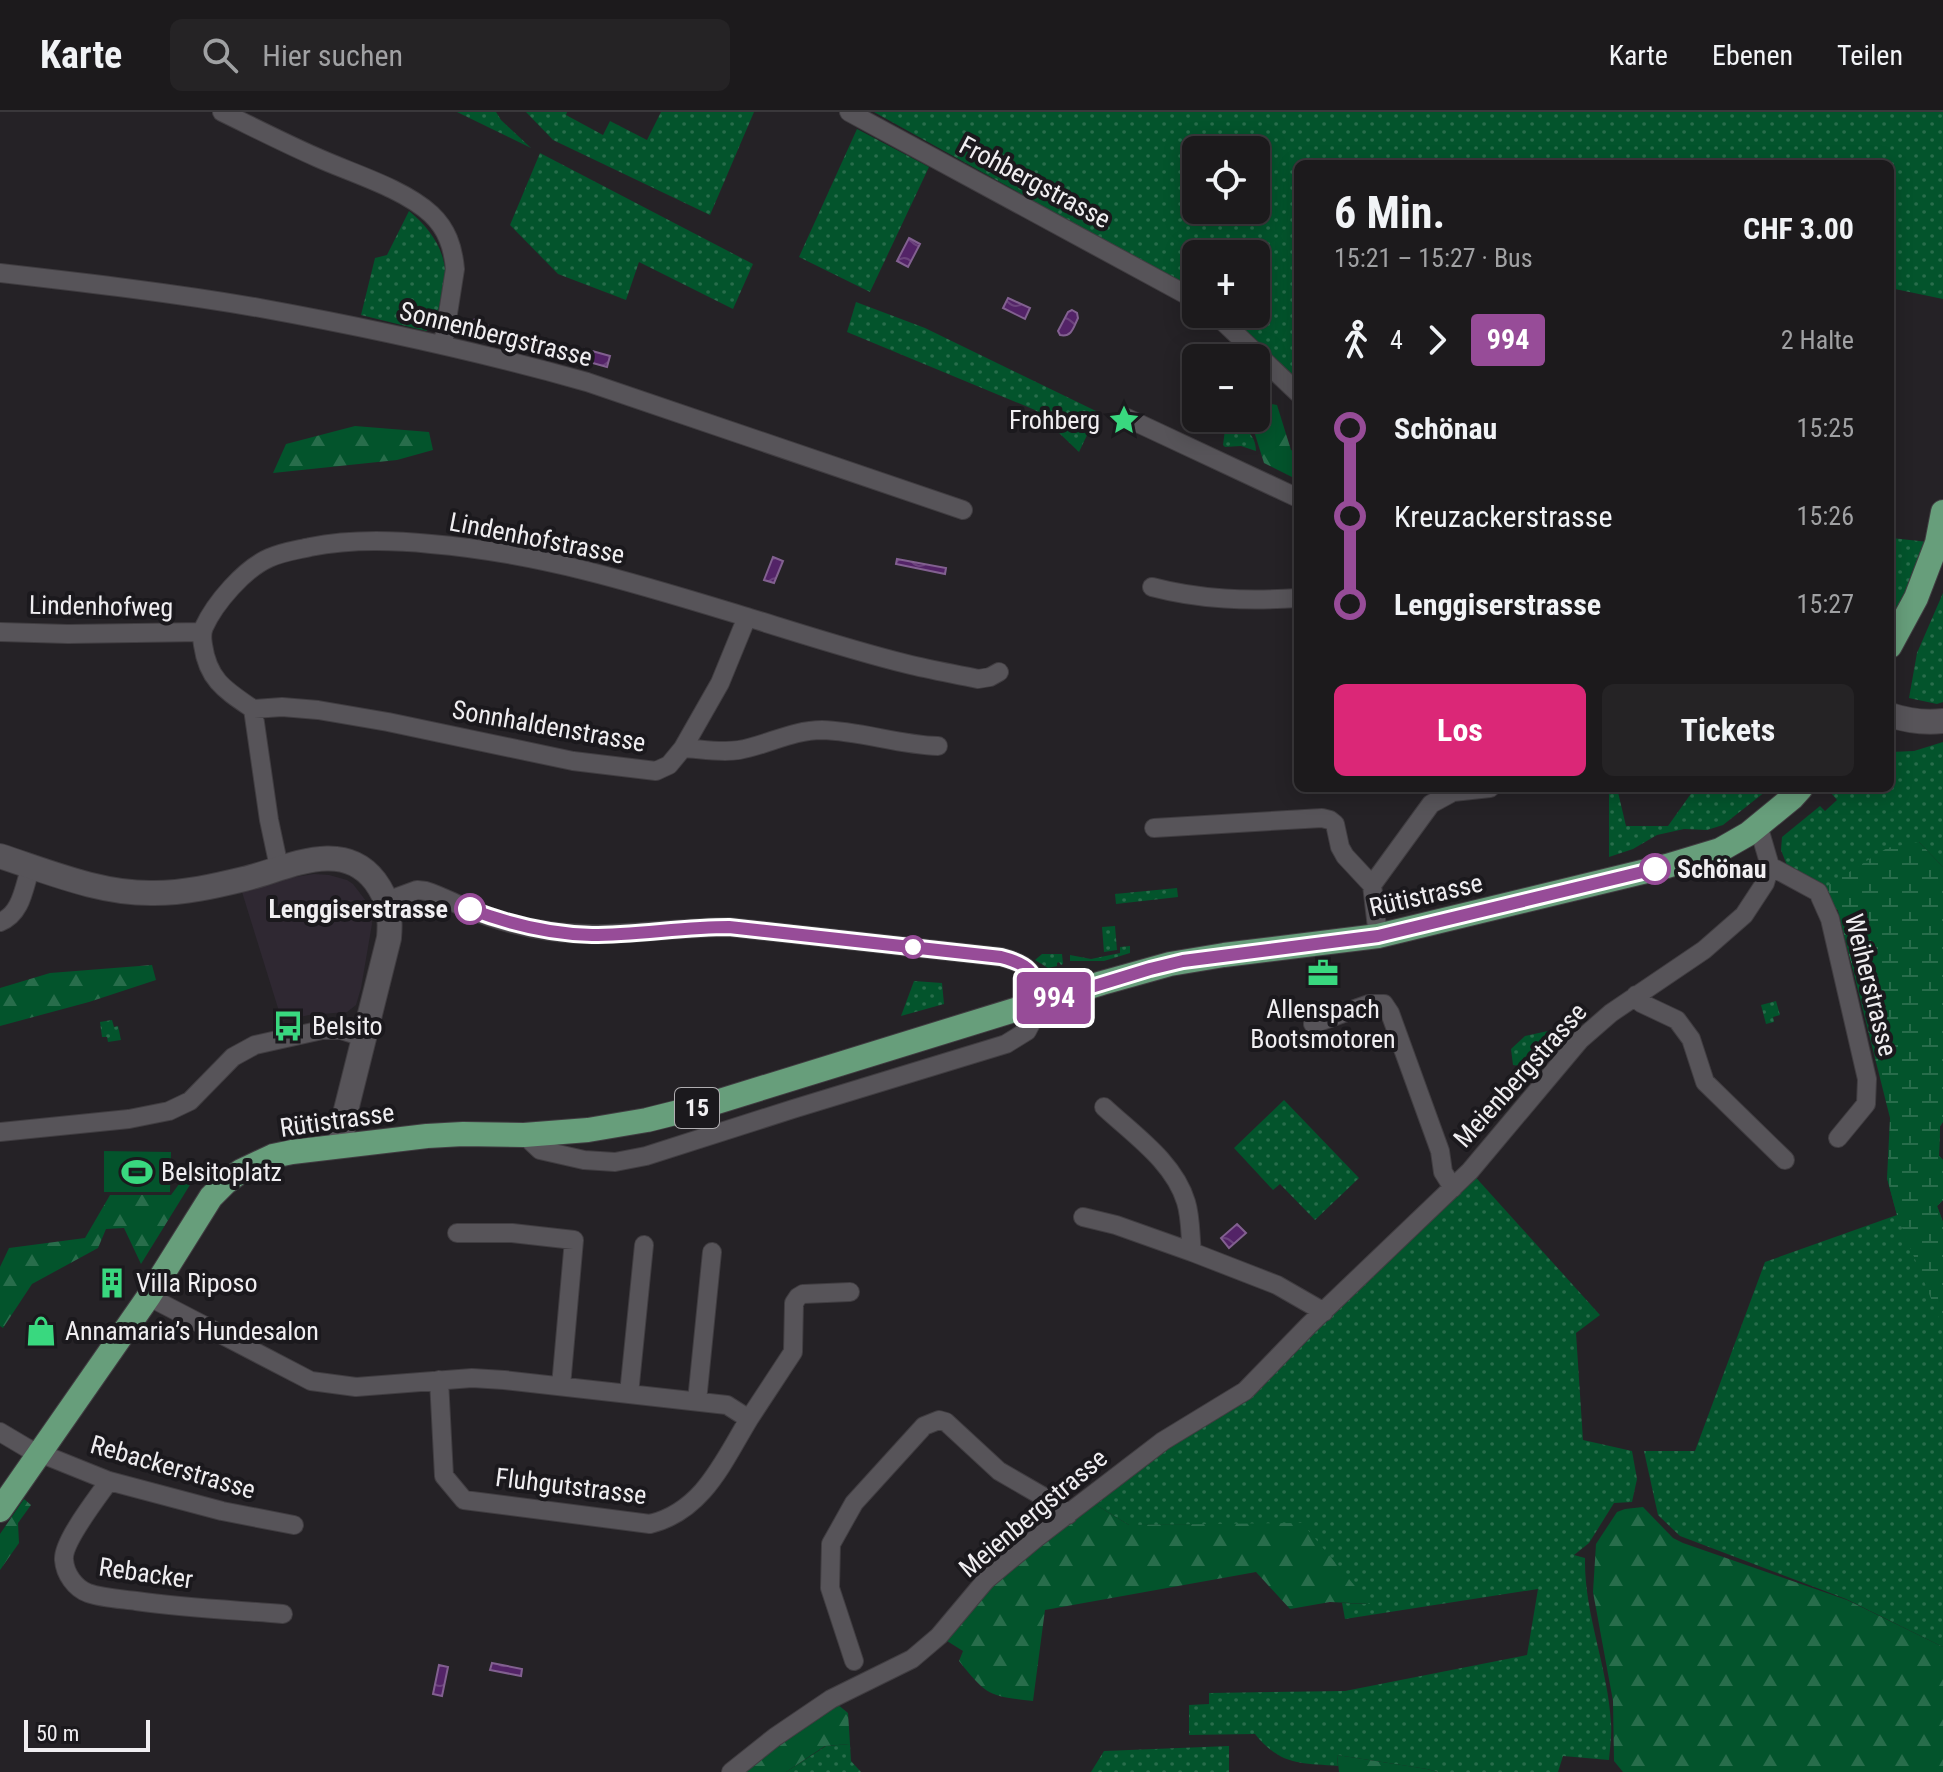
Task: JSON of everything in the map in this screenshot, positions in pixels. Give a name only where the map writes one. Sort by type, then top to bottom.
[{"type":"main road","points":[[1894,639],[1916,598],[1937,543],[1943,512]]},
{"type":"main road","name":"Rütistrasse","points":[[0,1510],[149,1296],[211,1197],[241,1171],[273,1156],[451,1134],[524,1135],[588,1130],[647,1120],[707,1105],[1150,969],[1183,961],[1378,936],[1667,866],[1720,850],[1748,834],[1797,792]]},
{"type":"street","points":[[222,112],[408,198],[430,213],[443,227],[454,257],[455,269],[443,345]]},
{"type":"street","name":"Frohbergstrasse","points":[[849,112],[1182,292]]},
{"type":"street","name":"Sonnenbergstrasse","points":[[0,273],[260,308],[443,345],[587,382],[963,510]]},
{"type":"street","points":[[1230,328],[1294,389]]},
{"type":"street","points":[[1127,418],[1294,496]]},
{"type":"street","name":"Lindenhofstrasse","points":[[202,632],[210,614],[250,569],[271,557],[355,541],[416,542],[538,559],[691,599],[907,664],[978,679],[999,672]]},
{"type":"street","points":[[1152,587],[1192,597],[1245,601],[1294,598]]},
{"type":"street","name":"Sonnhaldenstrasse","points":[[253,709],[282,707],[318,710],[573,761],[656,771],[669,765],[683,748],[720,683],[747,617]]},
{"type":"street","name":"Lindenhofweg","points":[[0,632],[202,632]]},
{"type":"street","points":[[202,632],[209,669],[225,690],[253,709],[279,867]]},
{"type":"street","points":[[1894,716],[1917,722],[1943,721]]},
{"type":"street","points":[[683,748],[734,751],[804,731],[824,730],[920,746],[938,746]]},
{"type":"street","points":[[1372,885],[1431,804],[1453,792]]},
{"type":"street","points":[[1154,828],[1330,820],[1335,824],[1345,856],[1372,885],[1378,936]]},
{"type":"street","points":[[1758,825],[1770,866]]},
{"type":"street","points":[[0,856],[77,881],[118,890],[153,893],[198,889],[309,860],[331,858],[352,863],[371,876],[387,901],[390,920],[387,947],[363,1037],[340,1146]]},
{"type":"street","points":[[0,922],[6,920],[20,903],[31,866]]},
{"type":"street","name":"Meienbergstrasse","points":[[731,1772],[831,1699],[912,1659],[939,1636],[986,1580],[1035,1539],[1163,1441],[1245,1391],[1453,1188],[1580,1040],[1611,1013],[1704,950],[1744,915],[1765,883],[1770,866]]},
{"type":"street","name":"Weiherstrasse","points":[[1770,866],[1818,892],[1830,919],[1867,1079],[1866,1104],[1838,1138]]},
{"type":"street","points":[[387,901],[417,890],[426,891],[489,917],[567,933],[611,934],[729,927],[1001,957],[1025,965],[1034,977],[1042,1002]]},
{"type":"street","points":[[1636,995],[1641,1003],[1677,1020],[1691,1039],[1705,1082],[1785,1160]]},
{"type":"street","name":"Rütistrasse","points":[[524,1135],[540,1150],[584,1160],[615,1162],[646,1156],[1006,1044],[1027,1031],[1042,1002]]},
{"type":"street","name":"Meienbergstrasse","points":[[1313,1024],[1369,1004],[1384,1004],[1390,1013],[1440,1151],[1443,1172],[1453,1188]]},
{"type":"street","points":[[0,1132],[129,1119],[169,1111],[190,1101],[233,1057],[255,1045],[322,1030],[341,1030],[363,1037]]},
{"type":"street","points":[[1104,1107],[1172,1173],[1185,1200],[1192,1252]]},
{"type":"street","points":[[1083,1217],[1116,1225],[1277,1285],[1324,1312]]},
{"type":"street","points":[[457,1233],[512,1233],[574,1240],[561,1386]]},
{"type":"street","points":[[629,1394],[644,1245]]},
{"type":"street","points":[[697,1401],[712,1252]]},
{"type":"street","name":"Fluhgutstrasse","points":[[439,1380],[444,1476],[464,1500],[650,1524],[677,1515],[707,1487],[793,1352],[794,1303],[798,1297],[803,1294],[850,1292]]},
{"type":"street","points":[[149,1296],[311,1381],[356,1387],[488,1379],[727,1405],[749,1419]]},
{"type":"street","points":[[854,1661],[830,1588],[831,1544],[854,1503],[924,1426],[939,1420],[951,1425],[999,1471],[1056,1504],[1068,1515]]},
{"type":"street","name":"Rebackerstrasse","points":[[0,1432],[39,1453],[109,1481],[222,1511],[294,1525]]},
{"type":"street","name":"Rebacker","points":[[109,1481],[72,1534],[64,1551],[67,1573],[74,1584],[85,1592],[101,1596],[157,1604],[283,1614]]},
{"type":"shaded area","points":[[314,874],[347,880],[366,901],[372,924],[361,988],[356,1005],[347,1012],[282,1021],[242,892]]},
{"type":"green space","points":[[457,112],[496,112],[531,148]]},
{"type":"green space","points":[[526,112],[567,112],[566,115],[603,135],[610,121],[647,140],[661,112],[754,112],[710,215],[553,140]]},
{"type":"green space","points":[[874,112],[1943,112],[1943,299],[1894,289],[1894,160],[1294,160],[1294,374],[1292,376],[1270,356],[1270,344],[1257,344],[1240,328],[1270,328],[1270,240],[1182,240],[1182,283]]},
{"type":"green space","points":[[857,129],[929,167],[870,292],[799,257]]},
{"type":"green space","points":[[540,153],[753,264],[733,309],[639,262],[626,300],[558,274],[510,225]]},
{"type":"green space","points":[[409,211],[433,236],[445,269],[435,325],[426,331],[361,315],[375,258],[387,255]]},
{"type":"green space","points":[[856,302],[925,328],[1098,412],[1079,452],[1035,410],[847,332]]},
{"type":"green space","points":[[1270,404],[1277,405],[1294,451],[1294,478],[1264,463],[1254,432],[1270,432]]},
{"type":"green space","points":[[355,426],[429,432],[433,450],[397,460],[273,473],[286,444]]},
{"type":"green space","points":[[1225,432],[1248,432],[1254,440],[1256,451],[1241,446],[1223,445]]},
{"type":"green space","points":[[1894,538],[1937,543],[1894,637]]},
{"type":"green space","points":[[1943,593],[1943,702],[1937,704],[1909,698],[1917,653]]},
{"type":"green space","points":[[1943,742],[1943,867],[1919,842],[1853,970],[1838,910],[1818,892],[1826,887],[1788,868],[1781,850],[1782,837],[1820,806],[1825,811],[1837,800],[1832,792],[1894,792],[1894,752],[1914,751]]},
{"type":"green space","points":[[1609,792],[1618,792],[1626,826],[1668,826],[1692,792],[1765,792],[1723,825],[1707,830],[1684,829],[1657,835],[1633,849],[1609,857]]},
{"type":"green space","points":[[1919,842],[1943,867],[1943,1122],[1940,1126],[1939,1156],[1943,1160],[1943,1200],[1937,1206],[1943,1222],[1943,1328],[1897,1215],[1887,1178],[1890,1118],[1838,910],[1818,892],[1887,848]]},
{"type":"green space","points":[[1177,888],[1178,897],[1116,904],[1115,894]]},
{"type":"green space","points":[[1115,926],[1117,950],[1104,952],[1102,927]]},
{"type":"green space","points":[[1130,946],[1130,953],[1104,961],[1070,961],[1070,955],[1091,959],[1120,953],[1120,947]]},
{"type":"green space","points":[[1042,954],[1062,954],[1063,964],[1059,962],[1057,966],[1048,968],[1035,960]]},
{"type":"green space","points":[[152,965],[156,980],[0,1026],[0,988],[50,973]]},
{"type":"green space","points":[[914,981],[942,983],[944,1004],[901,1016]]},
{"type":"green space","points":[[1776,1001],[1780,1015],[1773,1017],[1774,1022],[1766,1024],[1761,1005]]},
{"type":"green space","points":[[112,1020],[114,1027],[118,1026],[121,1040],[108,1042],[107,1037],[102,1037],[100,1022]]},
{"type":"green space","points":[[1557,1029],[1559,1040],[1542,1046],[1533,1065],[1513,1065],[1511,1049],[1525,1036]]},
{"type":"green space","points":[[1284,1100],[1359,1178],[1315,1220],[1280,1184],[1273,1190],[1234,1148]]},
{"type":"green space","points":[[1943,1122],[1940,1126],[1939,1156],[1943,1160],[1943,1200],[1937,1206],[1943,1222],[1943,1647],[1846,1599],[1680,1536],[1658,1515],[1644,1451],[1695,1451],[1765,1262],[1897,1215],[1887,1178]]},
{"type":"green space","name":"Belsitoplatz","points":[[104,1151],[171,1152],[170,1192],[104,1192]]},
{"type":"green space","points":[[194,1164],[201,1167],[141,1264],[124,1228],[106,1229],[98,1248],[32,1284],[3,1328],[0,1326],[0,1267],[9,1248],[85,1238],[110,1195],[171,1195]]},
{"type":"green space","points":[[1470,1171],[1600,1315],[1576,1333],[1583,1440],[1632,1451],[1637,1479],[1632,1502],[1614,1503],[1589,1543],[1574,1555],[1585,1558],[1588,1600],[1606,1681],[1611,1732],[1609,1760],[1563,1756],[1558,1772],[1438,1772],[1337,1755],[1338,1766],[1302,1763],[1274,1752],[1255,1734],[1189,1735],[1189,1705],[1209,1704],[1209,1693],[1345,1691],[1527,1655],[1538,1589],[1345,1619],[1342,1603],[1369,1604],[1302,1524],[1129,1525],[1088,1500],[1245,1391]]},
{"type":"green space","points":[[24,1499],[31,1505],[18,1523],[19,1543],[0,1570],[0,1534]]},
{"type":"green space","points":[[1088,1500],[1129,1525],[1302,1523],[1370,1604],[1330,1602],[1290,1609],[1256,1572],[1045,1610],[1033,1701],[990,1692],[959,1661],[963,1651],[939,1636],[986,1580]]},
{"type":"green space","points":[[1643,1507],[1673,1538],[1683,1543],[1847,1600],[1943,1647],[1943,1772],[1623,1772],[1614,1761],[1613,1701],[1593,1592],[1596,1544],[1617,1512]]},
{"type":"green space","points":[[831,1699],[848,1713],[850,1744],[825,1746],[786,1772],[731,1772]]},
{"type":"green space","points":[[850,1744],[851,1761],[861,1772],[786,1772],[826,1746]]},
{"type":"green space","points":[[1229,1746],[1229,1772],[1091,1772],[1104,1751]]},
{"type":"green space","points":[[1337,1755],[1427,1769],[1438,1772],[1339,1772]]},
{"type":"water","points":[[909,238],[920,244],[908,267],[897,261]]},
{"type":"water","points":[[1008,298],[1030,308],[1025,319],[1003,308]]},
{"type":"water","points":[[1072,310],[1078,318],[1074,328],[1067,335],[1060,335],[1058,331]]},
{"type":"water","points":[[476,319],[492,328],[490,338],[473,336],[468,332],[470,321]]},
{"type":"water","points":[[585,349],[610,356],[607,367],[582,360]]},
{"type":"water","points":[[773,557],[783,561],[774,583],[764,580]]},
{"type":"water","points":[[897,559],[946,568],[945,574],[896,564]]},
{"type":"water","points":[[1237,1224],[1246,1233],[1229,1248],[1221,1238]]},
{"type":"water","points":[[492,1663],[522,1669],[521,1676],[490,1670]]},
{"type":"water","points":[[439,1665],[448,1667],[442,1696],[433,1694]]},
{"type":"bus line","name":"994","points":[[470,909],[527,927],[567,933],[590,935],[729,927],[1001,957],[1025,965],[1034,977],[1042,1002],[1183,961],[1378,936],[1655,869]]},
{"type":"place","name":"Frohberg","points":[[1124,420]]},
{"type":"place","name":"Schönau","points":[[1655,869]]},
{"type":"place","name":"Lenggiserstrasse","points":[[470,909]]},
{"type":"place","name":"Allenspach Bootsmotoren","points":[[1323,973]]},
{"type":"place","name":"Belsito","points":[[288,1026]]},
{"type":"place","name":"Belsitoplatz","points":[[137,1172]]},
{"type":"place","name":"Villa Riposo","points":[[112,1283]]},
{"type":"place","name":"Annamaria’s Hundesalon","points":[[41,1331]]}]
